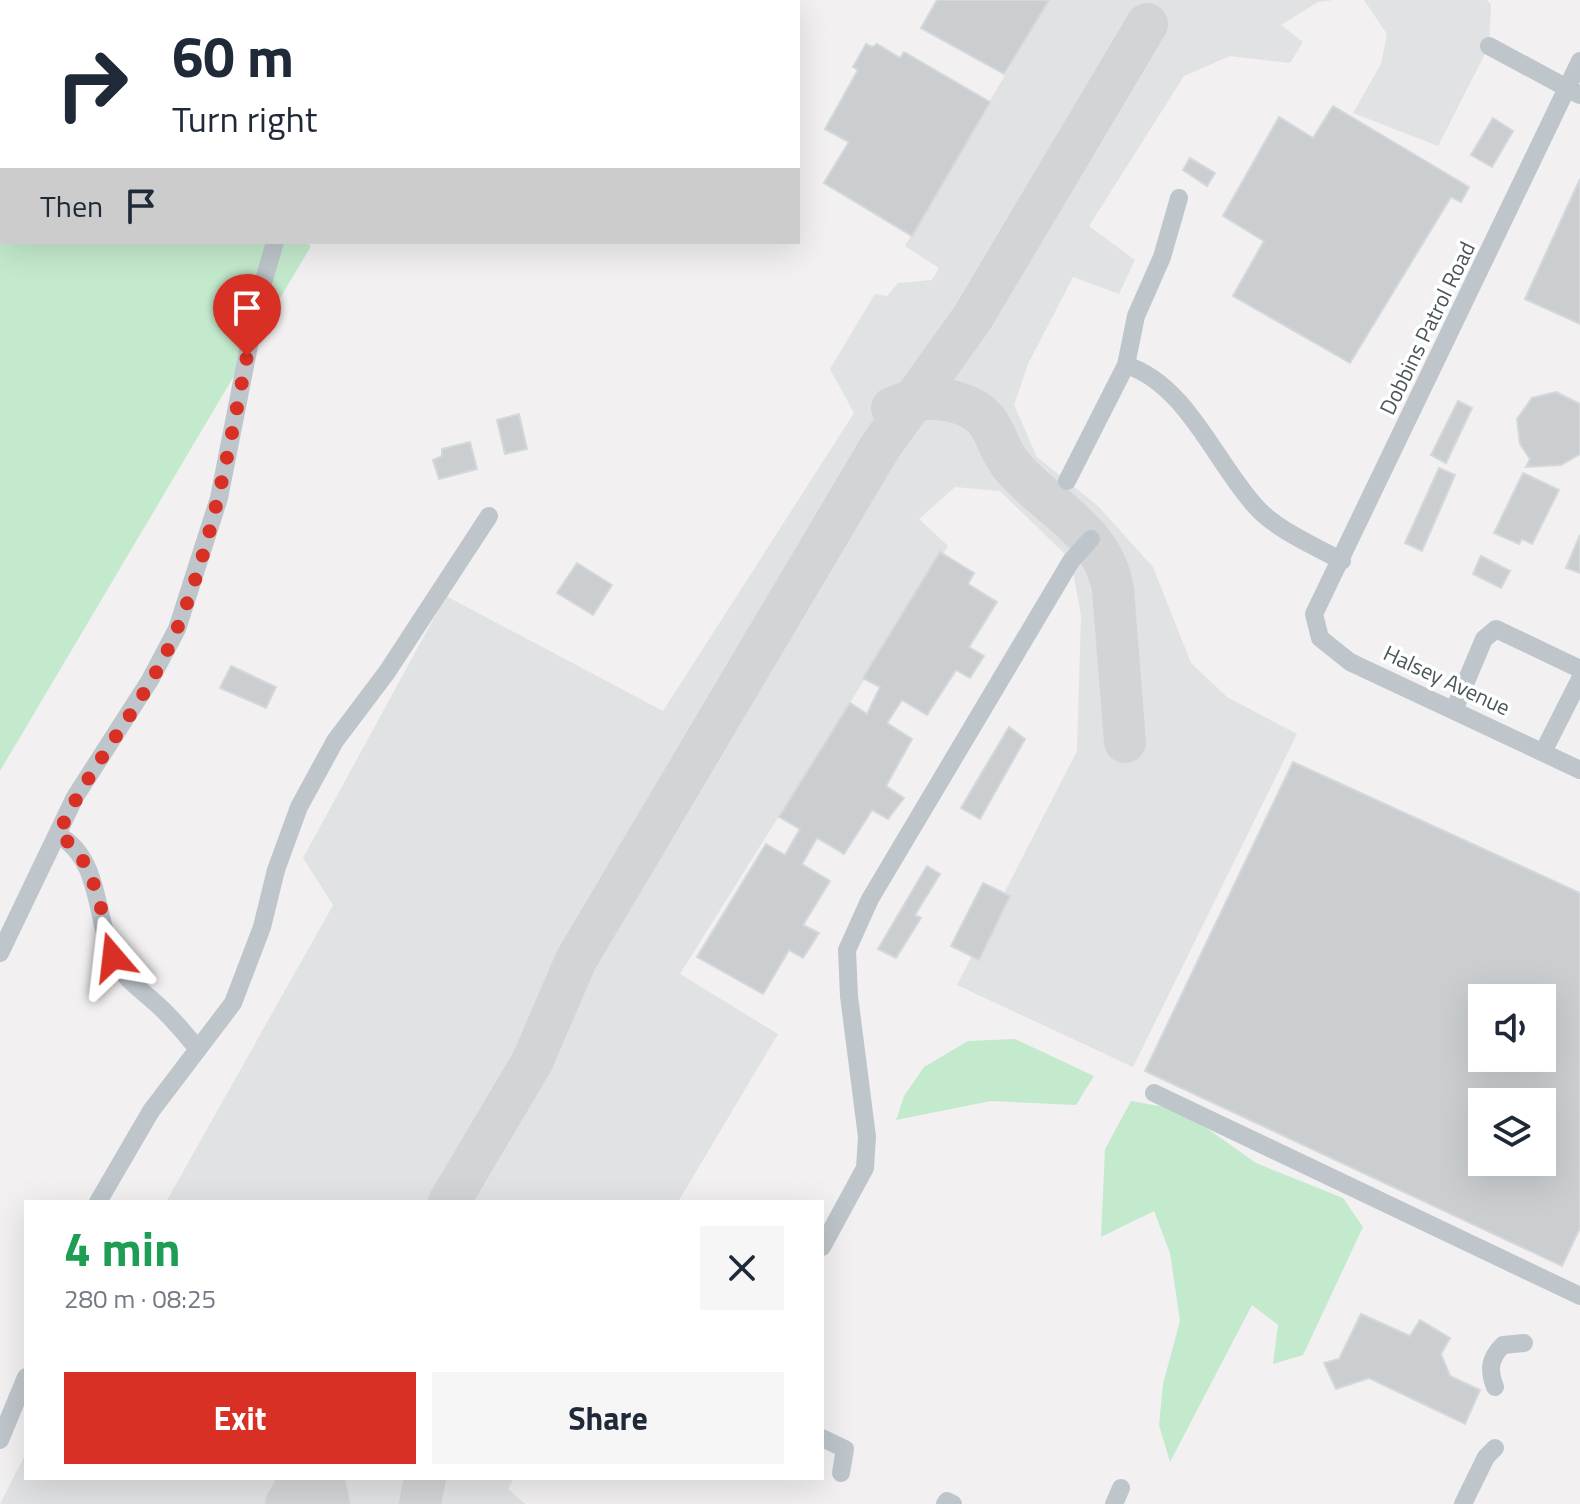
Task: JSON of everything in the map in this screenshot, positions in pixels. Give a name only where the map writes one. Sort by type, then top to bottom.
[{"type":"street","points":[[1489,46],[1574,92]]},
{"type":"street","name":"Dobbins Patrol Road","points":[[1314,614],[1574,92],[1580,61]]},
{"type":"street","points":[[1067,481],[1126,365],[1136,316],[1162,257],[1179,198]]},
{"type":"street","points":[[0,953],[75,797],[150,680],[177,629],[219,498],[258,300],[274,244]]},
{"type":"street","points":[[1126,365],[1143,371],[1172,395],[1260,511],[1342,561]]},
{"type":"street","points":[[99,1200],[151,1111],[233,1003],[245,979],[299,807],[335,741],[387,672],[489,516]]},
{"type":"street","points":[[824,1243],[865,1168],[867,1137],[849,996],[847,950],[870,899],[966,735],[1071,561],[1091,539]]},
{"type":"street","name":"Halsey Avenue","points":[[1314,614],[1320,638],[1331,650],[1580,770]]},
{"type":"street","points":[[1454,710],[1484,639],[1496,629],[1580,669]]},
{"type":"street","points":[[1543,752],[1580,679]]},
{"type":"street","points":[[58,835],[66,840],[84,863],[113,957],[130,984],[160,1007],[198,1049]]},
{"type":"street","points":[[1154,1093],[1578,1294]]},
{"type":"street","points":[[1495,1387],[1490,1367],[1498,1351],[1503,1345],[1524,1343]]},
{"type":"street","points":[[0,1440],[24,1382]]},
{"type":"street","points":[[824,1439],[845,1449],[841,1473]]},
{"type":"street","points":[[1463,1504],[1486,1457],[1495,1448]]},
{"type":"street","points":[[945,1504],[947,1501],[953,1504]]},
{"type":"shaded area","points":[[1049,0],[1333,0],[1318,2],[1281,25],[1303,42],[1290,63],[1230,56],[1184,76],[1089,226],[1135,260],[1119,294],[1073,277],[1028,364],[1014,405],[1037,457],[1098,506],[1153,567],[1191,663],[1227,697],[1297,734],[1133,1067],[957,985],[1077,751],[1081,616],[1071,560],[1000,491],[955,487],[919,519],[948,546],[680,974],[778,1034],[679,1200],[167,1200],[333,905],[303,858],[446,596],[663,711],[854,413],[830,369],[875,294],[887,296],[898,283],[932,280],[939,268],[905,246]]},
{"type":"shaded area","points":[[1364,0],[1487,0],[1491,5],[1489,46],[1438,146],[1353,113],[1381,64],[1387,34]]},
{"type":"shaded area","points":[[24,1457],[24,1480],[513,1480],[508,1489],[525,1504],[0,1504]]},
{"type":"green space","points":[[0,244],[311,246],[0,771]]},
{"type":"green space","points":[[1015,1039],[1094,1076],[1076,1105],[991,1101],[896,1120],[904,1096],[924,1067],[968,1041]]},
{"type":"green space","points":[[1131,1101],[1181,1110],[1256,1163],[1343,1198],[1363,1227],[1303,1355],[1273,1364],[1278,1325],[1252,1305],[1170,1462],[1159,1425],[1163,1384],[1180,1321],[1170,1253],[1154,1211],[1101,1237],[1105,1149]]},
{"type":"building","points":[[937,0],[1049,0],[1004,74],[921,28]]},
{"type":"building","points":[[866,44],[872,47],[877,44],[900,58],[904,52],[990,102],[912,236],[824,183],[849,142],[825,129],[858,70],[853,67]]},
{"type":"building","points":[[1333,106],[1469,187],[1461,202],[1451,197],[1350,363],[1233,296],[1264,241],[1223,216],[1279,117],[1313,138]]},
{"type":"building","points":[[1493,118],[1513,131],[1492,167],[1471,155]]},
{"type":"building","points":[[1190,158],[1215,173],[1207,186],[1183,170]]},
{"type":"building","points":[[1580,179],[1580,324],[1525,299]]},
{"type":"building","points":[[1556,392],[1580,404],[1580,454],[1561,465],[1526,467],[1530,459],[1520,444],[1517,419],[1532,398]]},
{"type":"building","points":[[1458,401],[1472,408],[1446,463],[1431,455]]},
{"type":"building","points":[[519,414],[527,449],[505,454],[497,420]]},
{"type":"building","points":[[470,442],[477,469],[439,479],[433,460],[442,456],[442,449]]},
{"type":"building","points":[[1439,468],[1455,475],[1422,551],[1405,543]]},
{"type":"building","points":[[1523,473],[1559,490],[1532,544],[1522,539],[1519,544],[1494,533]]},
{"type":"building","points":[[1580,535],[1580,573],[1566,568]]},
{"type":"building","points":[[940,552],[974,573],[968,584],[997,602],[969,647],[984,656],[970,678],[956,670],[927,715],[902,700],[887,723],[912,739],[886,786],[904,798],[888,819],[872,810],[844,854],[817,838],[802,864],[830,881],[803,925],[819,933],[803,958],[789,950],[763,994],[697,957],[766,844],[785,855],[800,829],[779,817],[850,703],[867,714],[880,687],[863,678]]},
{"type":"building","points":[[1481,556],[1510,571],[1501,588],[1473,574]]},
{"type":"building","points":[[577,563],[612,585],[593,615],[557,593]]},
{"type":"building","points":[[231,666],[276,687],[266,708],[220,688]]},
{"type":"building","points":[[1009,727],[1025,739],[980,819],[961,808]]},
{"type":"building","points":[[1293,762],[1580,893],[1580,1228],[1562,1266],[1145,1071]]},
{"type":"building","points":[[927,866],[940,874],[915,915],[921,918],[896,958],[878,949]]},
{"type":"building","points":[[983,883],[1010,896],[979,960],[951,946]]},
{"type":"building","points":[[1361,1314],[1410,1336],[1420,1320],[1450,1338],[1441,1354],[1450,1376],[1480,1390],[1465,1424],[1369,1378],[1336,1389],[1324,1363],[1339,1359]]},
{"type":"taxiway","points":[[450,1200],[532,1062],[576,960],[880,447],[973,317],[1147,24]]},
{"type":"taxiway","points":[[892,408],[911,401],[941,399],[960,403],[978,413],[990,426],[1011,465],[1072,521],[1098,550],[1113,590],[1125,742]]},
{"type":"taxiway","points":[[286,1504],[300,1480]]},
{"type":"taxiway","points":[[323,1480],[329,1504]]},
{"type":"taxiway","points":[[420,1504],[425,1480]]},
{"type":"route","points":[[113,957],[88,872],[80,855],[58,835],[75,797],[150,680],[177,629],[219,498],[247,356]]}]
